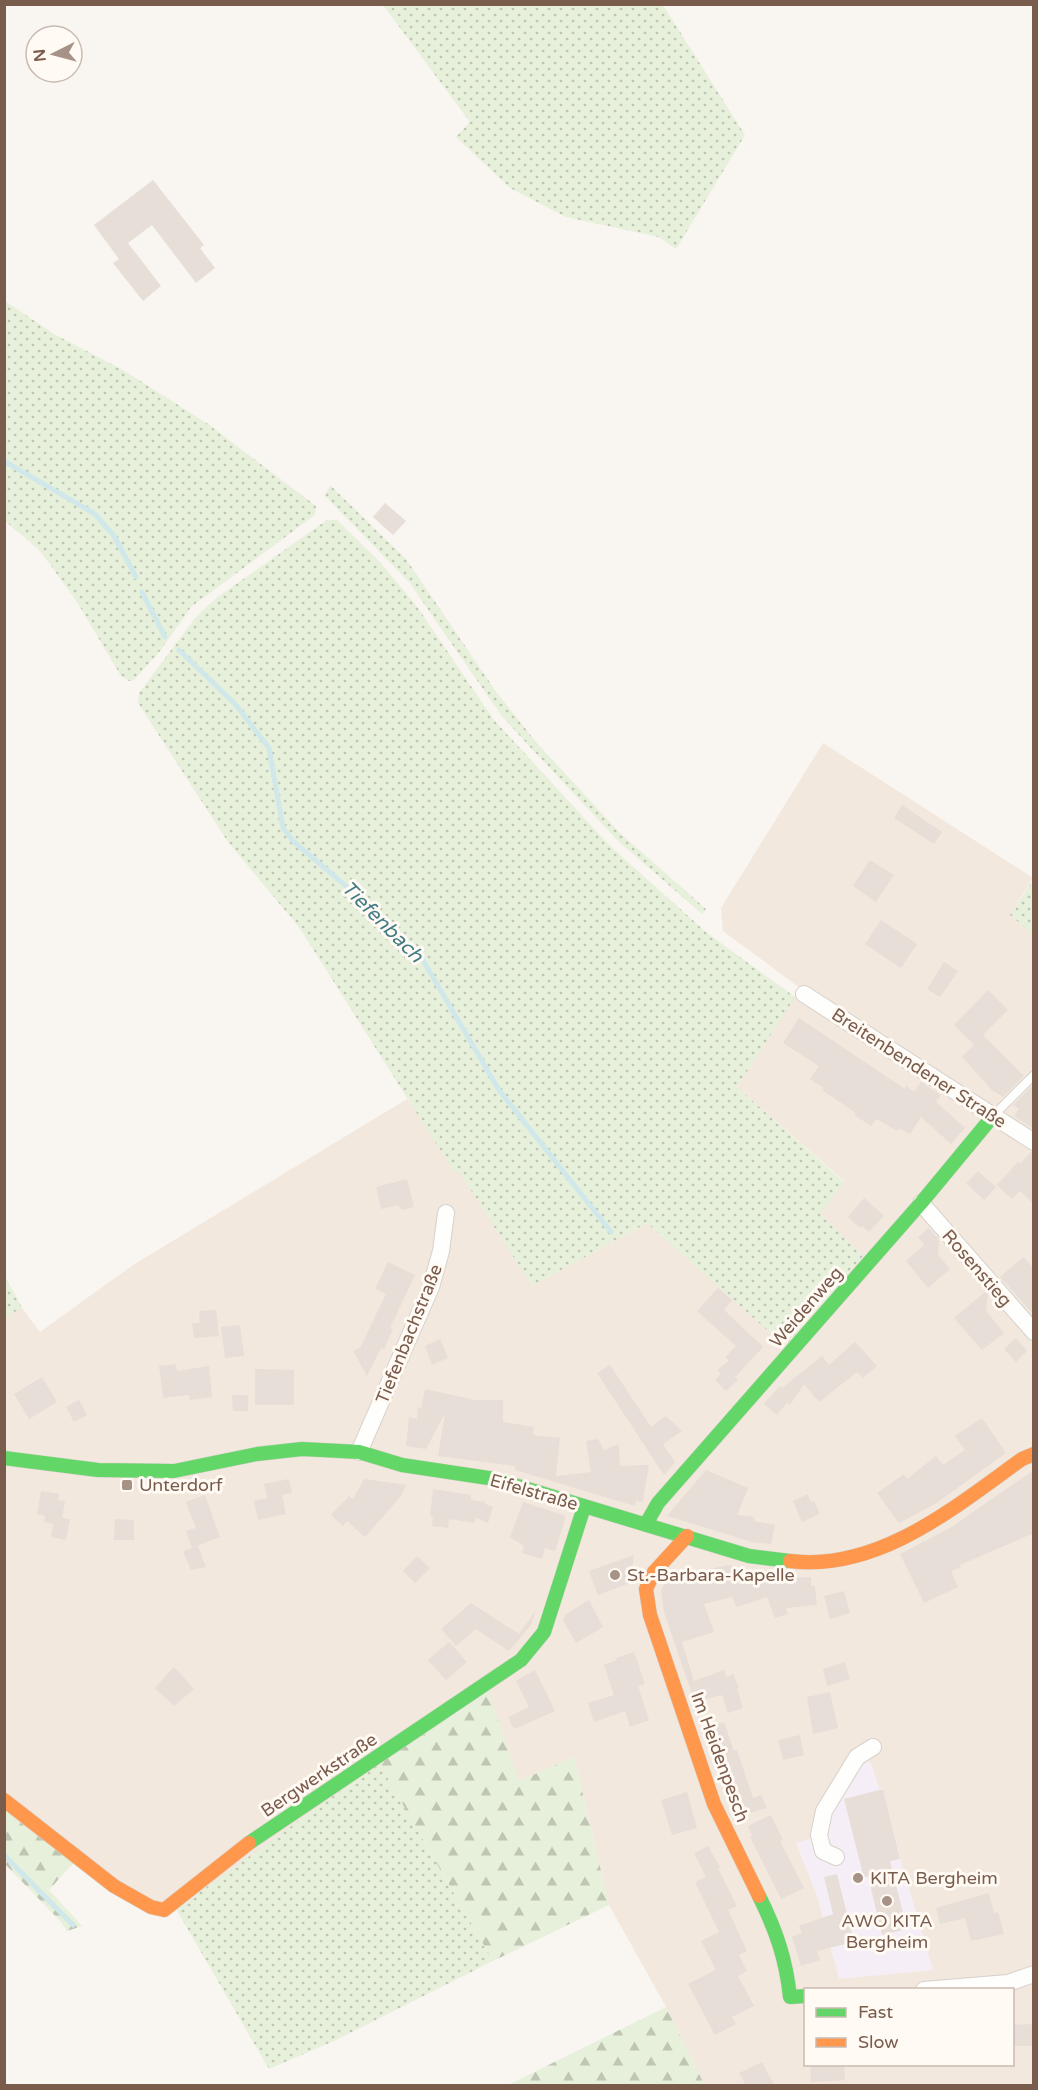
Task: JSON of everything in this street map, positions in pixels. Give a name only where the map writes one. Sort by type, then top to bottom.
[{"type":"street","name":"Breitenbendener Straße","points":[[804,994],[1034,1142]]},
{"type":"street","name":"Weidenweg","points":[[646,1524],[658,1503],[921,1203],[993,1116]]},
{"type":"street","name":"Rosenstieg","points":[[921,1203],[1034,1332]]},
{"type":"street","name":"Tiefenbachstraße","points":[[359,1452],[430,1287],[441,1251],[446,1213]]},
{"type":"street","name":"Eifelstraße","points":[[4,1458],[98,1470],[174,1472],[256,1454],[302,1449],[359,1452],[402,1465],[495,1479],[749,1556],[806,1563],[845,1560],[892,1542],[942,1516],[1034,1454]]},
{"type":"street","name":"Bergwerkstraße","points":[[4,1800],[114,1886],[151,1907],[164,1910],[250,1843],[521,1660],[544,1632],[584,1507]]},
{"type":"street","name":"Im Heidenpesch","points":[[687,1536],[654,1572],[646,1589],[650,1615],[714,1804],[776,1928],[787,1971],[790,1997],[804,1996]]},
{"type":"street","points":[[836,1857],[823,1851],[819,1835],[824,1811],[857,1757],[873,1747]]},
{"type":"street","points":[[938,1988],[1008,1983],[1034,1974]]},
{"type":"lane","points":[[993,1116],[1034,1075]]},
{"type":"shaded area","points":[[823,743],[1033,878],[1010,915],[1034,934],[1033,2085],[701,2085],[704,2084],[666,2007],[609,1905],[574,1757],[519,1781],[147,1912],[5,1805],[4,1317],[22,1308],[40,1332],[133,1265],[407,1099],[462,1170],[532,1286],[647,1223],[785,1345],[863,1256],[819,1214],[844,1181],[737,1087],[800,988],[723,931],[721,908]]},
{"type":"shaded area","name":"KITA Bergheim","points":[[863,1757],[871,1763],[879,1788],[883,1788],[901,1861],[933,1970],[839,1979],[817,1896],[796,1843],[825,1834],[827,1818]]},
{"type":"green space","points":[[383,5],[663,5],[745,135],[676,249],[659,237],[566,217],[510,188],[456,137],[470,122]]},
{"type":"green space","points":[[5,301],[54,334],[123,370],[208,424],[316,506],[315,515],[191,607],[160,651],[134,680],[129,681],[121,676],[77,602],[38,549],[5,521]]},
{"type":"green space","points":[[330,485],[406,559],[497,693],[536,742],[620,833],[706,909],[702,914],[617,840],[501,715],[409,582],[325,496]]},
{"type":"green space","points":[[327,520],[337,520],[379,561],[418,608],[494,720],[609,845],[707,933],[795,997],[737,1087],[844,1182],[820,1214],[863,1256],[785,1346],[647,1223],[532,1286],[462,1176],[462,1171],[454,1172],[299,927],[228,842],[138,703],[139,693],[195,618],[215,599]]},
{"type":"green space","points":[[1033,880],[1033,934],[1010,915]]},
{"type":"green space","points":[[5,1276],[22,1308],[4,1317]]},
{"type":"green space","points":[[488,1690],[519,1781],[574,1757],[609,1905],[493,1961],[379,1763]]},
{"type":"green space","points":[[379,1763],[493,1961],[334,2041],[269,2069],[176,1909]]},
{"type":"green space","points":[[4,1805],[75,1861],[49,1890],[82,1926],[67,1931],[5,1864]]},
{"type":"green space","points":[[666,2007],[704,2084],[508,2085]]},
{"type":"building","points":[[153,180],[204,245],[200,248],[215,268],[196,283],[152,225],[128,243],[161,286],[143,301],[113,263],[119,259],[94,225]]},
{"type":"building","points":[[385,503],[406,521],[393,535],[373,517]]},
{"type":"building","points":[[902,805],[942,832],[934,844],[894,818]]},
{"type":"building","points":[[870,860],[894,875],[876,902],[853,886]]},
{"type":"building","points":[[881,920],[917,944],[901,968],[865,944]]},
{"type":"building","points":[[944,962],[958,971],[940,997],[927,989]]},
{"type":"building","points":[[988,990],[1008,1010],[983,1035],[1024,1076],[1003,1097],[992,1090],[962,1057],[974,1045],[954,1025]]},
{"type":"building","points":[[799,1018],[905,1089],[906,1086],[914,1092],[921,1082],[941,1095],[936,1102],[965,1128],[951,1144],[921,1117],[910,1134],[901,1129],[896,1130],[876,1119],[871,1126],[854,1115],[856,1113],[810,1079],[819,1066],[783,1043]]},
{"type":"building","points":[[1033,1085],[1034,1129],[1014,1116],[1019,1109],[1013,1105]]},
{"type":"building","points":[[1031,1152],[1034,1152],[1034,1204],[1020,1191],[1012,1199],[997,1185],[1018,1162],[1020,1164]]},
{"type":"building","points":[[978,1171],[996,1187],[984,1200],[966,1183]]},
{"type":"building","points":[[407,1179],[414,1207],[402,1210],[398,1205],[381,1209],[376,1187]]},
{"type":"building","points":[[864,1198],[884,1216],[869,1232],[862,1226],[860,1228],[848,1217]]},
{"type":"building","points":[[929,1228],[939,1240],[938,1255],[950,1269],[928,1288],[906,1261],[924,1245],[918,1237]]},
{"type":"building","points":[[1023,1257],[1034,1268],[1034,1315],[1000,1277]]},
{"type":"building","points":[[388,1262],[415,1275],[390,1328],[393,1329],[384,1349],[381,1348],[367,1376],[353,1351],[360,1348],[386,1294],[375,1289]]},
{"type":"building","points":[[718,1288],[732,1300],[724,1310],[763,1347],[735,1377],[738,1380],[726,1391],[715,1380],[721,1374],[717,1370],[729,1361],[725,1357],[736,1346],[697,1311]]},
{"type":"building","points":[[985,1292],[988,1295],[986,1311],[1004,1333],[982,1350],[954,1318]]},
{"type":"building","points":[[216,1310],[219,1336],[194,1338],[192,1323],[200,1323],[199,1311]]},
{"type":"building","points":[[240,1325],[244,1356],[225,1358],[221,1327]]},
{"type":"building","points":[[1016,1338],[1027,1351],[1016,1362],[1004,1349]]},
{"type":"building","points":[[440,1339],[448,1358],[432,1365],[425,1346]]},
{"type":"building","points":[[855,1342],[877,1366],[863,1378],[857,1372],[819,1402],[804,1384],[790,1405],[787,1403],[777,1415],[764,1404],[780,1386],[782,1388],[822,1356],[829,1365]]},
{"type":"building","points":[[176,1364],[177,1371],[209,1366],[212,1397],[190,1400],[189,1395],[163,1398],[159,1366]]},
{"type":"building","points":[[610,1365],[651,1427],[666,1416],[682,1431],[663,1444],[675,1462],[664,1475],[597,1373]]},
{"type":"building","points":[[255,1369],[294,1370],[294,1405],[255,1405]]},
{"type":"building","points":[[42,1377],[57,1402],[29,1419],[14,1394]]},
{"type":"building","points":[[425,1389],[475,1400],[503,1400],[503,1422],[534,1427],[533,1435],[560,1438],[556,1476],[591,1472],[586,1441],[598,1439],[604,1450],[619,1444],[620,1466],[649,1465],[642,1502],[636,1500],[635,1506],[515,1470],[515,1466],[438,1456],[445,1413],[426,1449],[406,1446],[409,1417],[417,1419],[418,1407],[421,1408]]},
{"type":"building","points":[[232,1395],[248,1395],[248,1411],[233,1411]]},
{"type":"building","points":[[79,1400],[87,1415],[74,1422],[66,1407]]},
{"type":"building","points":[[982,1418],[1006,1453],[935,1504],[899,1523],[877,1493],[904,1474],[907,1479],[936,1456],[943,1465],[965,1450],[955,1436]]},
{"type":"building","points":[[706,1470],[748,1488],[737,1515],[754,1517],[754,1521],[775,1525],[771,1544],[752,1542],[667,1516]]},
{"type":"building","points":[[1034,1470],[1034,1533],[960,1565],[961,1567],[951,1571],[958,1587],[924,1603],[900,1554],[950,1528]]},
{"type":"building","points":[[289,1479],[292,1493],[282,1495],[286,1514],[258,1520],[254,1501],[267,1498],[264,1484]]},
{"type":"building","points":[[364,1479],[406,1485],[401,1496],[365,1537],[347,1521],[343,1526],[331,1515],[349,1496],[353,1499]]},
{"type":"building","points":[[433,1489],[471,1495],[471,1500],[485,1502],[493,1507],[488,1523],[475,1517],[475,1523],[449,1519],[448,1528],[432,1526],[433,1517],[430,1516]]},
{"type":"building","points":[[41,1491],[59,1494],[58,1500],[65,1501],[62,1518],[70,1519],[66,1540],[51,1537],[53,1524],[44,1522],[45,1516],[37,1514]]},
{"type":"building","points":[[808,1494],[820,1514],[802,1522],[793,1501]]},
{"type":"building","points":[[205,1495],[220,1537],[192,1548],[186,1531],[196,1528],[186,1502]]},
{"type":"building","points":[[523,1502],[566,1516],[555,1551],[545,1548],[542,1559],[522,1553],[524,1546],[510,1537]]},
{"type":"building","points":[[115,1519],[134,1520],[134,1540],[114,1540]]},
{"type":"building","points":[[198,1546],[206,1567],[191,1570],[183,1551]]},
{"type":"building","name":"St.-Barbara-Kapelle","points":[[634,1555],[630,1583],[598,1595],[589,1571]]},
{"type":"building","points":[[417,1556],[430,1568],[415,1583],[403,1571]]},
{"type":"building","points":[[728,1565],[734,1566],[739,1584],[757,1579],[811,1577],[811,1586],[815,1586],[817,1605],[786,1608],[788,1614],[775,1618],[767,1597],[737,1607],[732,1597],[704,1604],[714,1632],[682,1642],[694,1681],[724,1670],[727,1677],[733,1674],[739,1688],[737,1688],[743,1708],[728,1713],[722,1695],[701,1700],[705,1713],[699,1715],[664,1612],[661,1591],[664,1584],[706,1574],[705,1570]]},
{"type":"building","points":[[844,1591],[850,1613],[830,1619],[824,1596]]},
{"type":"building","points":[[589,1600],[603,1627],[576,1643],[563,1620],[565,1615]]},
{"type":"building","points":[[471,1603],[519,1634],[536,1610],[531,1625],[509,1651],[476,1629],[456,1646],[441,1629]]},
{"type":"building","points":[[449,1642],[467,1662],[446,1680],[428,1660]]},
{"type":"building","points":[[634,1652],[645,1684],[638,1686],[649,1720],[630,1727],[625,1711],[594,1722],[588,1703],[614,1695],[604,1665]]},
{"type":"building","points":[[845,1662],[850,1679],[827,1686],[823,1669]]},
{"type":"building","points":[[174,1667],[194,1689],[174,1706],[155,1688]]},
{"type":"building","points":[[535,1670],[555,1711],[514,1729],[508,1717],[529,1707],[516,1681]]},
{"type":"building","points":[[830,1692],[838,1728],[813,1734],[807,1697]]},
{"type":"building","points":[[724,1722],[734,1751],[737,1750],[753,1798],[761,1795],[767,1808],[736,1817],[732,1809],[738,1806],[730,1790],[725,1792],[704,1729]]},
{"type":"building","points":[[800,1735],[804,1755],[783,1760],[778,1740]]},
{"type":"building","points":[[883,1789],[900,1859],[890,1861],[907,1929],[882,1935],[868,1876],[864,1878],[844,1799]]},
{"type":"building","points":[[687,1792],[697,1828],[672,1835],[661,1800]]},
{"type":"building","points":[[771,1815],[783,1840],[780,1841],[804,1888],[781,1899],[750,1837],[752,1835],[748,1826]]},
{"type":"building","points":[[708,1846],[737,1906],[728,1910],[747,1951],[739,1955],[747,1971],[738,1976],[754,2006],[732,2017],[736,2024],[715,2035],[688,1984],[716,1970],[701,1941],[719,1932],[695,1882],[706,1877],[694,1853]]},
{"type":"building","points":[[837,1874],[854,1942],[817,1951],[820,1960],[801,1966],[792,1937],[802,1933],[799,1926],[833,1914],[824,1877]]},
{"type":"building","points":[[989,1893],[994,1913],[998,1912],[1004,1934],[971,1941],[965,1918],[940,1924],[936,1908]]},
{"type":"building","points":[[1034,2024],[1034,2046],[1014,2046],[1014,2025]]},
{"type":"building","points":[[762,2062],[774,2085],[746,2085],[739,2073]]},
{"type":"building","points":[[810,2066],[844,2066],[845,2080],[811,2082]]},
{"type":"waterway","name":"Tiefenbach","points":[[4,461],[95,514],[114,536],[136,577]]},
{"type":"waterway","name":"Tiefenbach","points":[[142,592],[165,637]]},
{"type":"waterway","name":"Tiefenbach","points":[[179,650],[235,704],[269,748],[283,828],[294,842],[366,903],[421,957],[499,1090],[611,1232]]},
{"type":"waterway","points":[[4,1855],[73,1925]]},
{"type":"traffic: fast","points":[[646,1524],[658,1503],[921,1203],[993,1116]]},
{"type":"traffic: fast","points":[[4,1458],[98,1470],[174,1471],[257,1454],[302,1449],[359,1452],[402,1465],[495,1479],[749,1556],[790,1561]]},
{"type":"traffic: fast","points":[[249,1843],[521,1660],[544,1632],[584,1507]]},
{"type":"traffic: fast","points":[[759,1896],[779,1945],[790,1997],[804,1996]]},
{"type":"traffic: slow","points":[[790,1561],[822,1562],[854,1556],[884,1546],[942,1515],[1022,1459],[1034,1454]]},
{"type":"traffic: slow","points":[[687,1536],[654,1572],[646,1589],[650,1615],[714,1804],[759,1896]]},
{"type":"traffic: slow","points":[[4,1800],[114,1886],[151,1907],[164,1910],[249,1843]]},
{"type":"place","name":"Unterdorf","points":[[127,1485]]},
{"type":"place","name":"St.-Barbara-Kapelle","points":[[615,1575]]},
{"type":"place","name":"KITA Bergheim","points":[[858,1878]]},
{"type":"place","name":"AWO KITA Bergheim","points":[[887,1901]]}]
